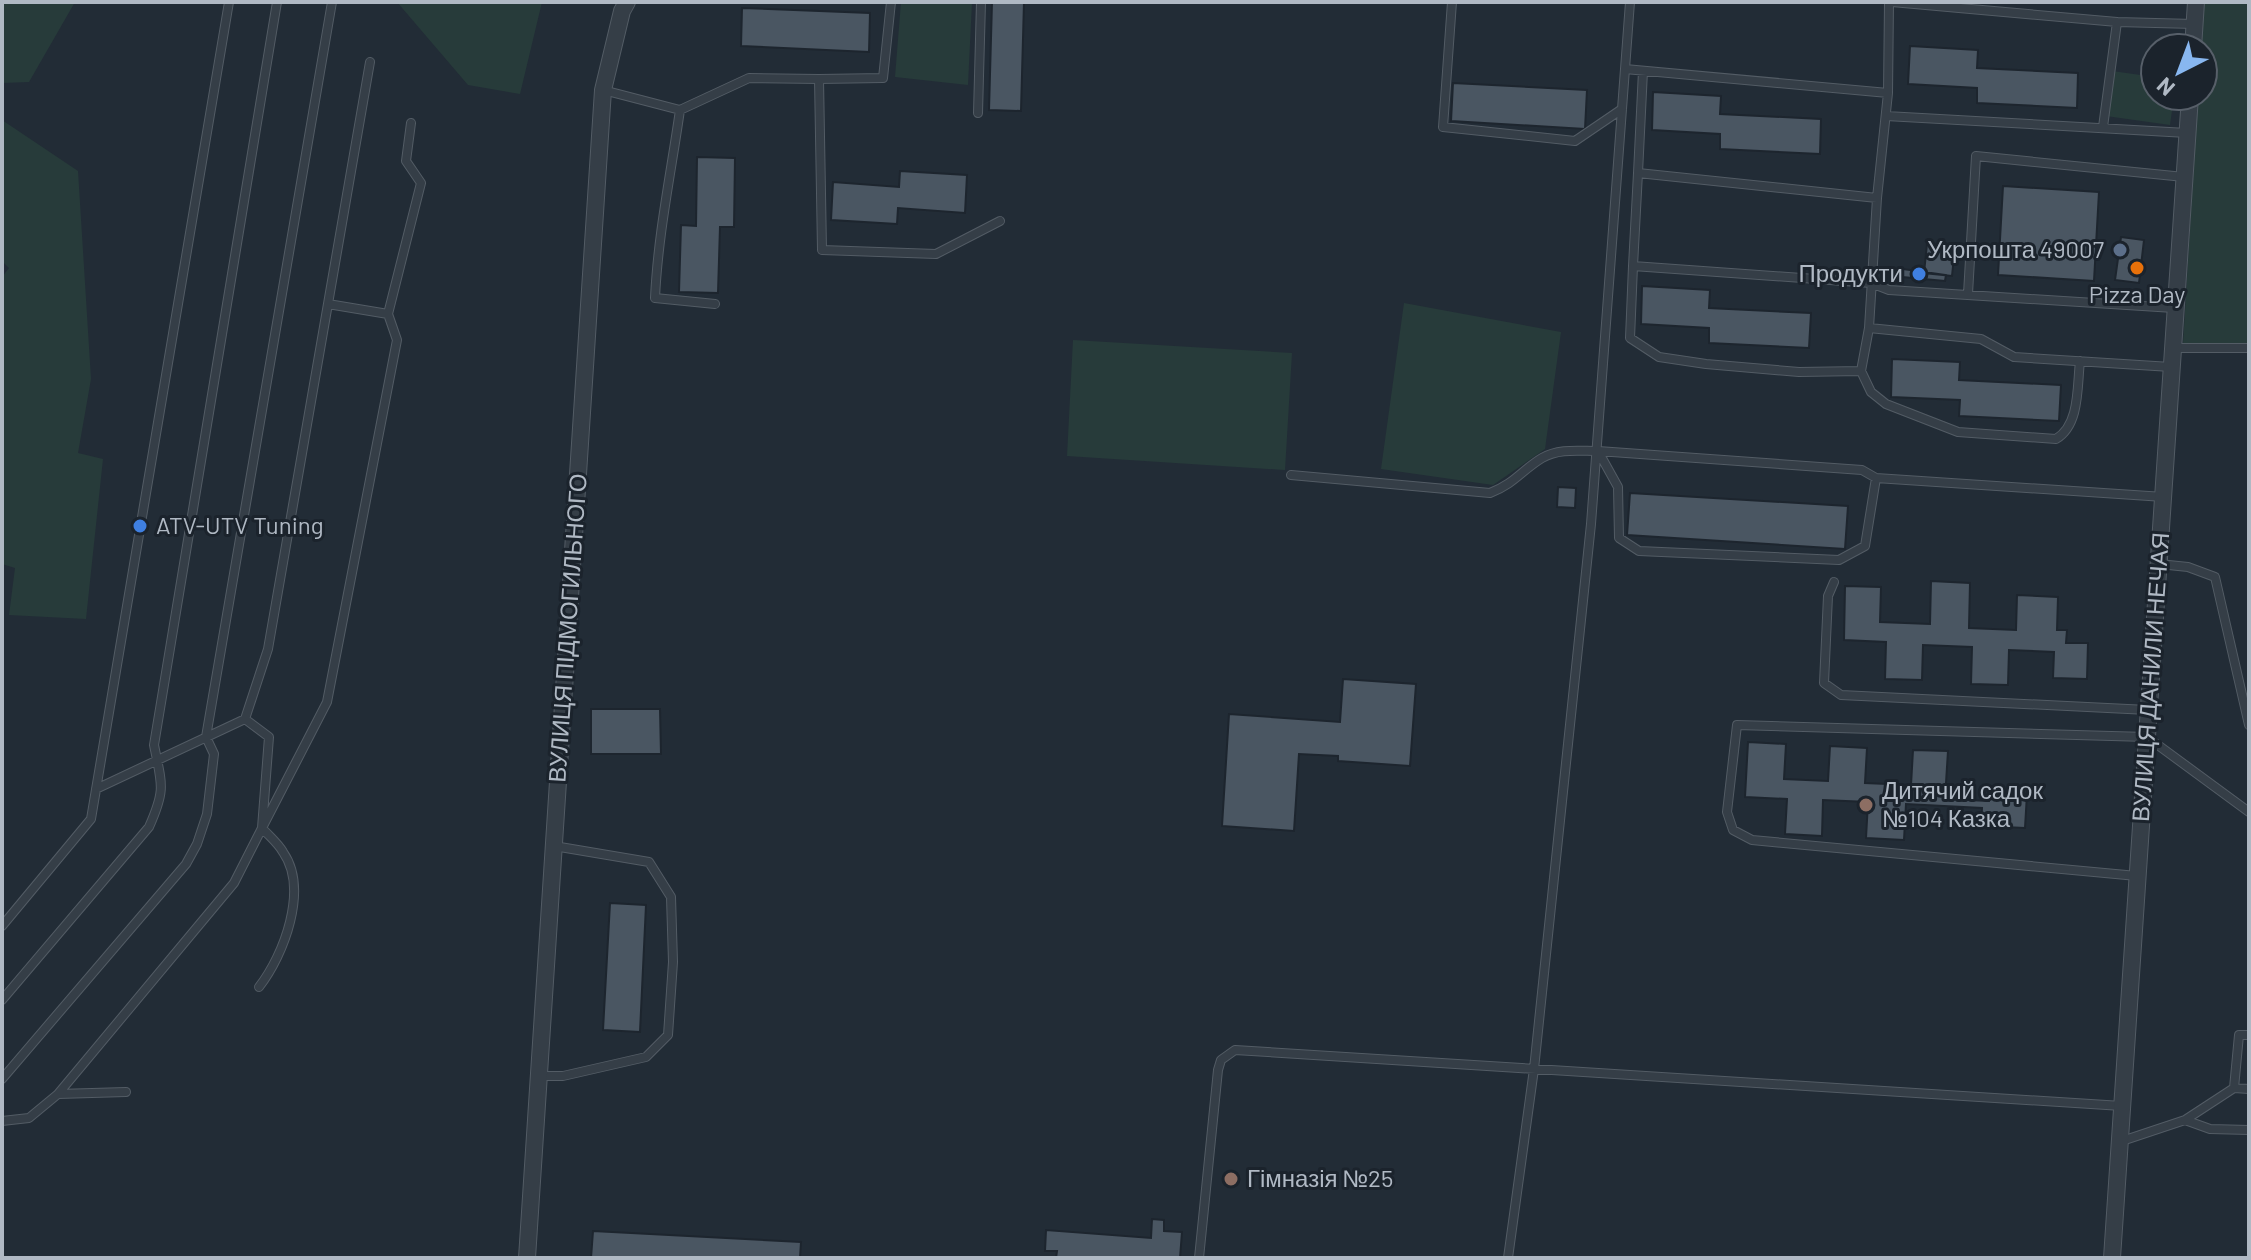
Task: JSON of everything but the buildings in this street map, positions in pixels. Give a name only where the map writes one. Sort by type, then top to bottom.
[{"type":"street","name":"ВУЛИЦЯ ПІДМОГИЛЬНОГО","points":[[527,1258],[603,90],[622,11],[627,2]]},
{"type":"street","points":[[2194,32],[2196,2]]},
{"type":"street","name":"ВУЛИЦЯ ДАНИЛИ НЕЧАЯ","points":[[2112,1258],[2189,112]]},
{"type":"lane","points":[[2,926],[91,819],[229,2]]},
{"type":"lane","points":[[2,1000],[149,827],[163,788],[154,745],[277,2]]},
{"type":"lane","points":[[2,1079],[186,864],[207,814],[214,754],[206,737],[332,2]]},
{"type":"lane","points":[[603,90],[680,110],[749,78],[883,78],[891,2]]},
{"type":"lane","points":[[978,113],[981,2]]},
{"type":"lane","points":[[1452,2],[1443,127],[1575,141],[1622,109]]},
{"type":"lane","points":[[1508,1258],[1534,1069],[1598,451],[1630,2]]},
{"type":"lane","points":[[2080,361],[2072,422],[2066,433],[2056,439],[1958,432],[1886,404],[1871,392],[1861,371],[1869,328],[1877,198],[1888,93],[1890,2],[2117,22],[2194,24]]},
{"type":"lane","points":[[2103,127],[2117,22]]},
{"type":"lane","points":[[96,789],[245,719],[268,649],[370,62]]},
{"type":"lane","points":[[1625,69],[1888,93]]},
{"type":"lane","points":[[1643,71],[1630,338],[1659,357],[1706,364],[1799,372],[1861,371]]},
{"type":"lane","points":[[819,79],[822,250],[936,254],[1000,221]]},
{"type":"lane","points":[[680,110],[657,248],[655,298],[715,304]]},
{"type":"lane","points":[[1886,116],[2188,133]]},
{"type":"lane","points":[[2,1121],[29,1118],[58,1094],[234,883],[327,702],[397,340],[388,314],[421,183],[406,161],[411,123]]},
{"type":"lane","points":[[1968,294],[1976,156],[2184,177]]},
{"type":"lane","points":[[1638,173],[1877,198]]},
{"type":"lane","points":[[1633,266],[1871,283],[1889,290],[2174,308]]},
{"type":"lane","points":[[328,304],[388,314]]},
{"type":"lane","points":[[1869,328],[1981,339],[2014,357],[2171,367]]},
{"type":"lane","points":[[2172,348],[2249,348]]},
{"type":"lane","points":[[1291,475],[1490,493],[1510,485],[1543,458],[1563,451],[1598,451],[1862,470],[1876,478],[2164,497]]},
{"type":"lane","points":[[1598,451],[1618,487],[1619,538],[1639,551],[1839,560],[1865,546],[1876,478]]},
{"type":"lane","points":[[2159,564],[2188,567],[2215,577],[2249,725]]},
{"type":"lane","points":[[1834,582],[1828,596],[1824,683],[1841,695],[2148,710]]},
{"type":"lane","points":[[245,719],[269,737],[262,828],[285,853],[296,885],[293,907],[273,970],[259,987]]},
{"type":"lane","points":[[2138,876],[2101,875],[1752,840],[1733,830],[1727,812],[1737,725],[2147,737],[2249,812]]},
{"type":"lane","points":[[539,1076],[563,1076],[646,1057],[668,1035],[673,962],[671,897],[649,862],[554,846]]},
{"type":"lane","points":[[2234,1088],[2239,1035],[2249,1035]]},
{"type":"lane","points":[[1199,1258],[1218,1070],[1227,1053],[1243,1050],[2123,1106]]},
{"type":"lane","points":[[2122,1141],[2185,1120],[2234,1088],[2249,1089]]},
{"type":"lane","points":[[58,1094],[126,1092]]},
{"type":"lane","points":[[2185,1120],[2210,1129],[2249,1130]]},
{"type":"green space","points":[[2,2],[75,2],[29,82],[2,83]]},
{"type":"green space","points":[[397,2],[542,2],[520,94],[468,85]]},
{"type":"green space","points":[[901,2],[972,2],[968,85],[895,77]]},
{"type":"green space","points":[[2204,2],[2249,2],[2249,343],[2183,344],[2197,112],[2219,112],[2219,32],[2202,32]]},
{"type":"green space","points":[[2112,71],[2139,75],[2139,112],[2172,112],[2170,125],[2106,116]]},
{"type":"green space","points":[[2,120],[78,171],[91,379],[78,453],[103,459],[86,619],[9,615],[15,568],[2,564],[2,277],[9,268],[2,261]]},
{"type":"green space","points":[[1404,303],[1561,332],[1545,449],[1493,485],[1381,469]]},
{"type":"green space","points":[[1073,340],[1292,353],[1285,470],[1067,456]]},
{"type":"place","name":"Укрпошта 49007","points":[[2120,250]]},
{"type":"place","name":"Pizza Day","points":[[2137,268]]},
{"type":"place","name":"Продукти","points":[[1919,274]]},
{"type":"place","name":"ATV-UTV Tuning","points":[[140,526]]},
{"type":"place","name":"Дитячий садок №104 Казка","points":[[1866,805]]},
{"type":"place","name":"Гімназія №25","points":[[1231,1179]]}]
